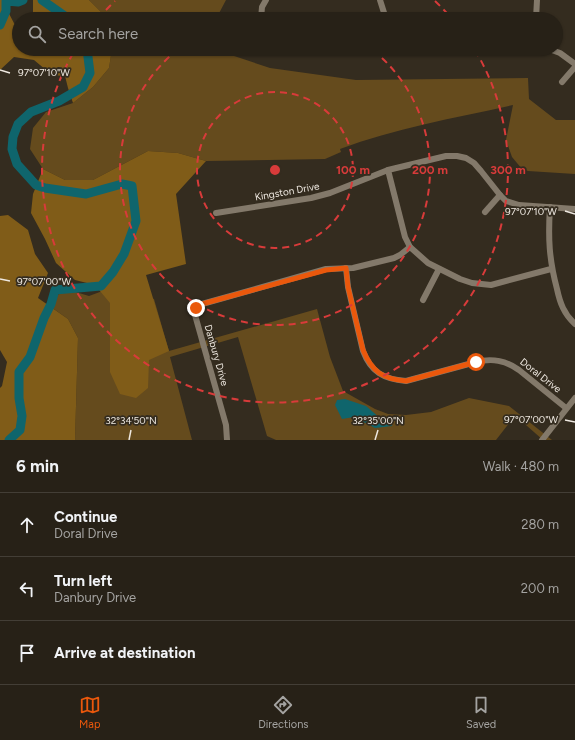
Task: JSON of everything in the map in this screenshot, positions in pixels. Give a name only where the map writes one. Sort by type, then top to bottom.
[{"type":"street","points":[[262,12],[262,7],[266,0]]},
{"type":"street","points":[[380,0],[384,12]]},
{"type":"street","points":[[536,0],[536,12]]},
{"type":"street","points":[[562,82],[575,65],[563,55]]},
{"type":"street","name":"Kingston Drive","points":[[216,213],[311,198],[330,193],[388,170],[435,157],[457,156],[466,158],[474,163],[500,196],[506,200],[518,205],[575,209]]},
{"type":"street","points":[[388,170],[401,226],[410,247],[428,263],[472,283],[491,285],[551,269]]},
{"type":"street","points":[[485,212],[500,196]]},
{"type":"street","points":[[550,207],[549,233],[551,269],[564,312],[575,324]]},
{"type":"street","name":"Danbury Drive","points":[[228,440],[226,425],[195,315],[196,308],[202,304],[326,270],[346,268],[394,258],[410,247]]},
{"type":"street","name":"Doral Drive","points":[[346,268],[348,287],[363,350],[367,360],[376,371],[394,380],[406,381],[476,362],[485,360],[499,360],[512,365],[519,370],[566,408]]},
{"type":"street","points":[[422,300],[439,269]]},
{"type":"street","points":[[542,440],[575,398]]},
{"type":"shaded area","points":[[0,0],[2,0],[12,19],[12,56],[111,56],[109,68],[93,87],[73,103],[65,76],[52,75],[34,60],[14,57],[0,70]]},
{"type":"shaded area","points":[[33,0],[89,0],[101,12],[33,12]]},
{"type":"shaded area","points":[[89,0],[226,0],[220,12],[101,12]]},
{"type":"shaded area","points":[[111,56],[234,56],[270,68],[356,80],[528,78],[529,99],[556,120],[575,120],[575,174],[528,171],[522,169],[512,157],[506,140],[513,105],[382,135],[340,149],[341,152],[325,159],[206,161],[178,153],[148,151],[93,180],[65,180],[43,169],[30,149],[33,128],[46,112],[73,103],[93,87],[109,68]]},
{"type":"shaded area","points":[[148,151],[178,153],[206,161],[176,194],[186,264],[146,275],[169,351],[149,360],[148,388],[136,398],[120,394],[110,372],[110,303],[95,285],[75,280],[56,263],[31,213],[33,194],[43,169],[65,180],[93,180]]},
{"type":"shaded area","points":[[8,215],[28,230],[35,254],[48,273],[38,298],[68,319],[78,338],[75,440],[0,440],[0,388],[2,386],[7,362],[0,350],[0,216]]},
{"type":"shaded area","points":[[116,286],[154,299],[169,351],[317,309],[330,357],[343,391],[375,409],[388,414],[406,415],[431,412],[469,398],[509,406],[552,440],[543,440],[518,418],[513,418],[496,440],[276,440],[267,436],[238,337],[170,357],[192,440],[75,440],[78,338],[68,319],[51,307],[57,295],[69,290],[89,296]]},
{"type":"water","points":[[345,399],[366,406],[380,418],[393,420],[392,426],[375,428],[354,417],[342,419],[335,405],[337,400]]},
{"type":"waterway","points":[[0,25],[6,11],[6,1],[18,2],[23,0]]},
{"type":"waterway","points":[[42,0],[59,12]]},
{"type":"waterway","points":[[9,440],[20,430],[22,416],[19,398],[19,372],[30,357],[55,290],[101,286],[113,272],[124,254],[136,221],[132,186],[122,184],[86,194],[45,188],[36,185],[17,164],[12,149],[13,137],[18,124],[31,112],[59,101],[83,87],[90,73],[88,56]]},
{"type":"route","points":[[196,308],[202,304],[326,270],[346,268],[348,287],[363,350],[367,360],[376,371],[387,378],[406,381],[476,362]]}]
